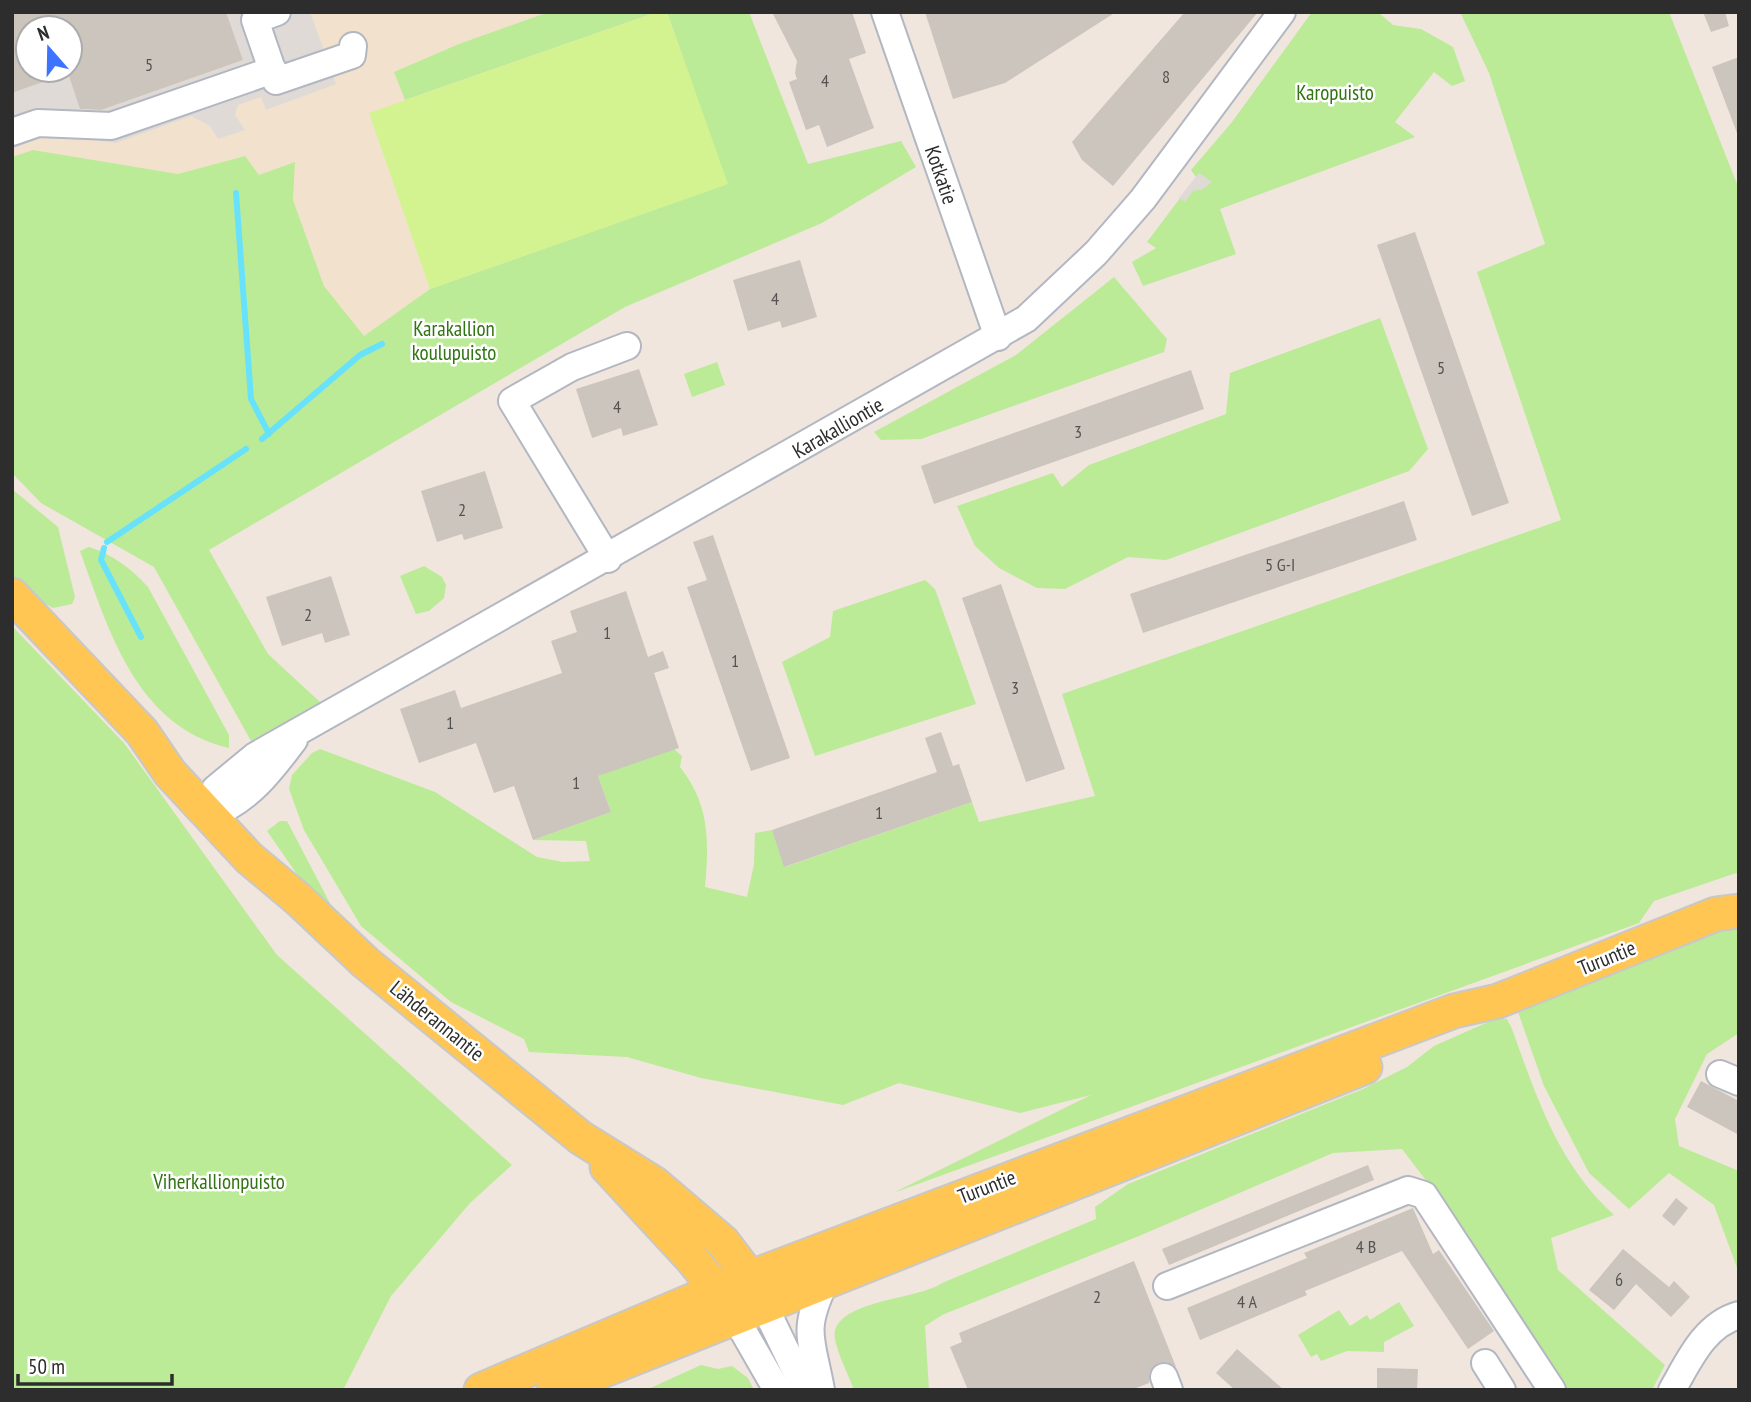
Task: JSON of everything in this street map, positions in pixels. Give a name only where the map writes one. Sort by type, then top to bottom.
[{"type":"main road","name":"Lähderannantie","points":[[12,595],[142,732],[179,754],[219,803],[266,845],[298,899],[366,963],[581,1138],[655,1185],[740,1288]]},
{"type":"main road","name":"Turuntie","points":[[481,1390],[1149,1125],[1454,1011],[1498,1001],[1731,908]]},
{"type":"main road","name":"Turuntie","points":[[554,1390],[740,1288],[825,1282],[1461,1028],[1498,1001]]},
{"type":"street","points":[[277,12],[255,20],[276,81],[352,55],[353,46]]},
{"type":"street","name":"Karakalliontie","points":[[219,803],[255,756],[608,559],[1026,319],[1111,237],[1179,155],[1282,12]]},
{"type":"street","name":"Kotkatie","points":[[886,13],[998,337]]},
{"type":"street","points":[[12,132],[38,123],[111,126],[273,70]]},
{"type":"street","points":[[608,559],[512,401],[572,368],[627,346]]},
{"type":"street","points":[[1167,1286],[1396,1194],[1417,1190],[1424,1195],[1552,1390]]},
{"type":"street","points":[[821,1390],[809,1342],[812,1309],[825,1282]]},
{"type":"street","points":[[740,1288],[777,1390]]},
{"type":"street","points":[[740,1288],[805,1390]]},
{"type":"street","points":[[1672,1390],[1709,1331],[1726,1319],[1739,1315]]},
{"type":"street","points":[[1485,1363],[1502,1390]]},
{"type":"shaded area","points":[[12,12],[667,12],[728,184],[430,289],[364,336],[324,286],[293,201],[259,175],[245,156],[178,174],[33,150],[12,157]]},
{"type":"shaded area","points":[[226,12],[310,12],[336,84],[266,110],[261,97],[238,105],[235,115],[245,130],[218,139],[210,126],[191,116],[116,143],[51,134],[12,149],[12,93],[37,84],[72,84],[83,116],[243,60]]},
{"type":"shaded area","points":[[1199,173],[1212,182],[1203,189],[1193,191],[1185,202],[1179,198]]},
{"type":"green space","points":[[549,12],[657,12],[405,100],[394,72],[459,44]]},
{"type":"green space","points":[[657,12],[667,12],[728,184],[430,289],[369,113]]},
{"type":"green space","name":"Karakallion koulupuisto","points":[[667,12],[749,12],[808,164],[901,141],[916,167],[822,223],[625,307],[209,550],[268,654],[320,702],[251,741],[154,567],[41,503],[12,473],[12,157],[33,150],[178,174],[245,156],[259,175],[295,162],[293,200],[324,286],[364,336],[430,289],[727,184]]},
{"type":"green space","name":"Karopuisto","points":[[1312,12],[1378,12],[1393,25],[1421,29],[1453,47],[1465,81],[1452,86],[1434,72],[1395,122],[1415,137],[1220,209],[1236,254],[1143,286],[1132,262],[1156,248],[1147,242],[1196,177],[1191,170],[1232,122]]},
{"type":"green space","points":[[1460,12],[1669,12],[1739,189],[1739,872],[1654,901],[1639,923],[893,1193],[1091,1095],[1020,1113],[899,1083],[843,1105],[701,1078],[627,1057],[529,1052],[524,1039],[451,1002],[361,926],[304,830],[289,789],[292,775],[312,753],[320,749],[435,792],[537,857],[563,862],[590,861],[586,841],[533,840],[611,812],[598,776],[667,743],[682,756],[680,767],[690,781],[702,810],[707,839],[705,887],[747,897],[754,864],[755,833],[772,830],[785,867],[972,802],[979,822],[1095,796],[1062,694],[1561,520],[1477,272],[1545,244],[1489,73]]},
{"type":"green space","points":[[1114,277],[1167,339],[1164,352],[921,439],[881,440],[874,432],[1016,355]]},
{"type":"green space","points":[[1380,318],[1428,449],[1409,471],[1166,560],[1128,557],[1065,589],[1037,588],[999,568],[975,546],[957,506],[1053,473],[1062,487],[1089,465],[1226,414],[1230,373]]},
{"type":"green space","points":[[717,362],[725,385],[692,397],[684,374]]},
{"type":"green space","points":[[12,489],[58,527],[75,597],[72,604],[53,608],[21,590],[12,579]]},
{"type":"green space","points":[[89,547],[121,563],[148,587],[229,735],[229,748],[197,736],[171,719],[149,697],[130,671],[102,612],[80,551]]},
{"type":"green space","points":[[424,566],[442,577],[446,585],[444,598],[429,611],[416,614],[400,576]]},
{"type":"green space","points":[[925,580],[935,589],[976,704],[815,756],[782,662],[830,637],[833,611]]},
{"type":"green space","name":"Viherkallionpuisto","points":[[12,626],[124,743],[277,955],[512,1165],[470,1203],[391,1296],[343,1390],[12,1390]]},
{"type":"green space","points":[[280,821],[287,821],[335,913],[332,916],[299,877],[267,831]]},
{"type":"green space","points":[[1739,923],[1739,1033],[1707,1054],[1675,1119],[1679,1146],[1739,1171],[1739,1273],[1714,1205],[1669,1173],[1629,1209],[1589,1173],[1544,1086],[1517,1009]]},
{"type":"green space","points":[[1497,1018],[1507,1019],[1512,1029],[1540,1105],[1564,1152],[1578,1174],[1614,1215],[1551,1238],[1558,1270],[1665,1365],[1652,1390],[1562,1390],[1431,1187],[1402,1149],[1333,1153],[1139,1236],[942,1315],[925,1326],[929,1390],[854,1390],[835,1339],[837,1326],[846,1316],[878,1303],[931,1289],[1096,1219],[1095,1207],[1128,1184],[1363,1089],[1407,1067],[1434,1046]]},
{"type":"green space","points":[[1399,1302],[1414,1326],[1384,1342],[1384,1352],[1347,1351],[1321,1361],[1317,1354],[1311,1357],[1298,1335],[1339,1310],[1350,1326],[1367,1315],[1370,1320]]},
{"type":"green space","points":[[701,1365],[718,1369],[732,1366],[748,1378],[754,1390],[646,1390]]},
{"type":"building","points":[[12,12],[226,12],[243,60],[101,110],[80,109],[72,84],[84,84],[84,14],[14,14],[14,84],[37,84],[12,93]]},
{"type":"building","points":[[772,12],[852,12],[866,53],[849,59],[874,128],[827,147],[819,125],[806,130],[789,82],[797,79],[797,61]]},
{"type":"building","points":[[925,12],[1116,12],[1005,83],[953,99]]},
{"type":"building","points":[[1185,12],[1258,12],[1113,186],[1082,160],[1072,142]]},
{"type":"building","points":[[1703,12],[1725,12],[1729,26],[1711,32]]},
{"type":"building","points":[[1739,57],[1739,133],[1737,133],[1712,67]]},
{"type":"building","points":[[1415,232],[1509,503],[1472,516],[1377,245]]},
{"type":"building","points":[[800,260],[817,317],[782,328],[780,321],[748,331],[733,280]]},
{"type":"building","points":[[639,369],[658,425],[623,436],[621,428],[592,438],[576,389]]},
{"type":"building","points":[[1191,370],[1204,409],[934,504],[921,466]]},
{"type":"building","points":[[485,471],[503,528],[464,540],[462,534],[437,542],[421,491]]},
{"type":"building","points":[[1404,501],[1417,540],[1143,633],[1130,594]]},
{"type":"building","points":[[713,535],[790,758],[751,771],[687,587],[707,580],[693,542]]},
{"type":"building","points":[[331,576],[350,635],[325,643],[322,633],[282,646],[266,597]]},
{"type":"building","points":[[1001,584],[1065,769],[1026,782],[962,598]]},
{"type":"building","points":[[626,591],[648,657],[663,651],[669,668],[654,673],[679,748],[598,776],[611,812],[533,840],[514,786],[494,793],[476,743],[419,763],[400,709],[455,690],[461,708],[562,673],[551,641],[577,632],[570,611]]},
{"type":"building","points":[[941,732],[953,766],[959,764],[972,802],[784,867],[772,830],[937,772],[925,738]]},
{"type":"building","points":[[1701,1081],[1739,1101],[1739,1135],[1687,1107]]},
{"type":"building","points":[[1368,1165],[1374,1180],[1169,1265],[1162,1249]]},
{"type":"building","points":[[1676,1198],[1688,1208],[1674,1226],[1662,1216]]},
{"type":"building","points":[[1413,1208],[1433,1254],[1439,1250],[1494,1331],[1468,1349],[1402,1251],[1305,1291],[1307,1295],[1200,1340],[1187,1308],[1307,1258],[1304,1253]]},
{"type":"building","points":[[1623,1249],[1669,1287],[1674,1281],[1690,1297],[1671,1317],[1636,1284],[1614,1310],[1589,1290]]},
{"type":"building","points":[[1134,1261],[1176,1367],[1167,1362],[1158,1363],[1149,1374],[1149,1383],[1131,1390],[968,1390],[950,1347],[962,1342],[959,1333]]},
{"type":"building","points":[[1237,1349],[1284,1390],[1235,1390],[1216,1373]]},
{"type":"building","points":[[1377,1368],[1418,1369],[1417,1390],[1377,1390]]},
{"type":"waterway","points":[[236,193],[251,399],[269,434]]},
{"type":"waterway","points":[[262,439],[360,355],[382,344]]},
{"type":"waterway","points":[[107,542],[246,449]]},
{"type":"waterway","points":[[104,548],[101,560],[141,637]]}]
